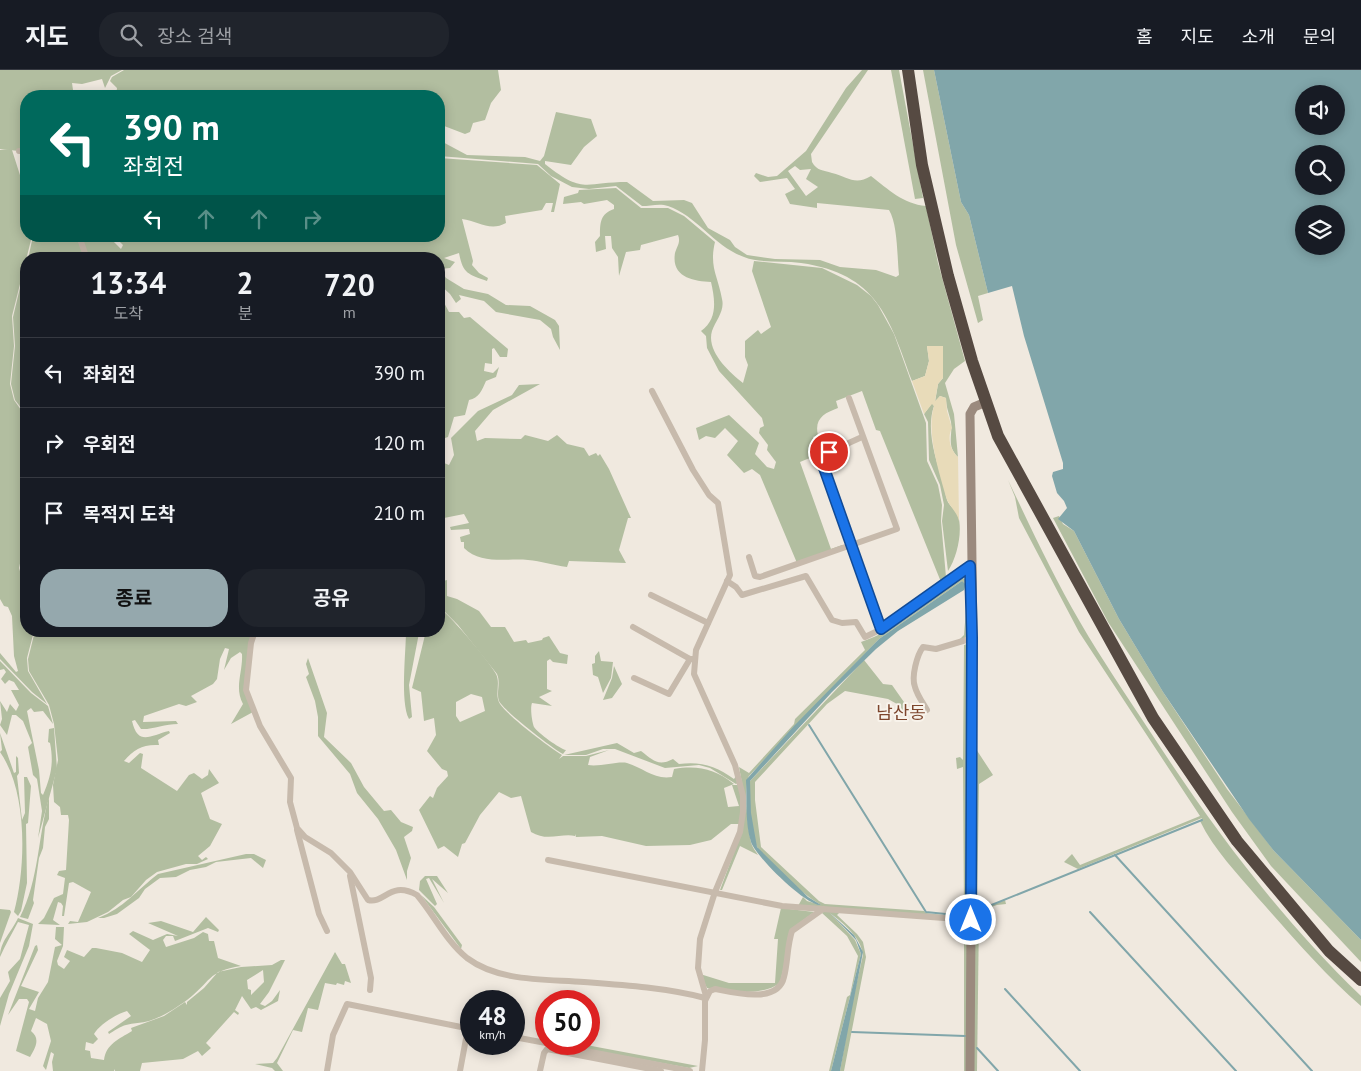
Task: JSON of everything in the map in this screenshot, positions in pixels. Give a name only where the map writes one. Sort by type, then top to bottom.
[{"type":"highway","points":[[908,70],[930,202],[955,303],[998,436],[1153,718],[1237,841],[1329,951],[1361,980]]},
{"type":"main road","points":[[970,1071],[972,638],[970,414],[974,407],[986,402]]},
{"type":"street","points":[[634,678],[669,694],[692,659],[730,575],[720,508],[693,470],[652,390]]},
{"type":"street","points":[[749,557],[755,576],[760,577],[896,529],[849,398]]},
{"type":"street","points":[[862,437],[829,452],[824,463],[881,629]]},
{"type":"street","points":[[727,581],[736,587],[742,595],[806,576],[828,615],[835,623],[856,622],[865,637],[881,629],[970,566]]},
{"type":"street","points":[[651,595],[708,624]]},
{"type":"street","points":[[633,628],[692,659]]},
{"type":"street","points":[[252,637],[246,690],[260,726],[291,778],[290,802],[319,914],[327,932]]},
{"type":"street","points":[[927,710],[914,687],[921,650],[923,647],[936,649],[972,638]]},
{"type":"street","points":[[692,659],[696,680],[735,764],[743,796],[740,832],[715,892],[698,949],[700,976],[706,997],[702,1071]]},
{"type":"street","points":[[297,828],[305,837],[331,853],[350,872],[370,901],[397,890],[407,890],[417,895],[457,949],[472,961],[490,971],[510,975],[626,986],[706,997]]},
{"type":"street","points":[[548,860],[782,906],[971,920]]},
{"type":"street","points":[[350,872],[372,978],[370,990]]},
{"type":"street","points":[[706,997],[710,991],[715,989],[748,993],[774,991],[780,986],[784,978],[792,931],[823,909]]},
{"type":"street","points":[[327,1071],[333,1035],[347,1004],[460,1026]]},
{"type":"street","points":[[540,1071],[544,1052],[547,1049],[661,1071]]},
{"type":"street","points":[[600,1053],[690,1071]]},
{"type":"street","points":[[460,1071],[464,1055]]},
{"type":"green space","points":[[0,70],[122,70],[111,76],[105,88],[102,79],[82,84],[72,83],[73,90],[20,90],[20,151],[0,149]]},
{"type":"green space","points":[[124,70],[498,70],[501,90],[491,103],[485,120],[473,123],[470,132],[465,134],[445,126],[445,90],[117,90],[110,81],[112,77]]},
{"type":"green space","points":[[862,70],[868,70],[811,154],[812,162],[821,170],[851,180],[865,179],[871,176],[903,199],[926,206],[938,263],[965,361],[954,369],[945,383],[954,414],[958,457],[951,445],[951,422],[946,398],[940,396],[935,402],[938,384],[943,378],[943,346],[927,346],[929,361],[925,376],[912,381],[887,318],[863,288],[847,277],[827,269],[801,263],[765,261],[744,257],[724,246],[678,211],[665,205],[642,206],[616,186],[589,189],[572,187],[551,176],[538,164],[445,156],[445,143],[467,155],[525,157],[540,161],[544,156],[556,112],[591,119],[597,136],[584,147],[571,165],[545,161],[545,164],[568,180],[584,185],[627,182],[653,201],[684,200],[692,203],[708,228],[730,240],[735,247],[747,255],[775,259],[820,260],[840,267],[876,270],[896,277],[899,275],[897,241],[889,210],[817,203],[817,208],[790,204],[785,194],[795,189],[787,178],[760,182],[754,176],[756,173],[768,177],[777,176],[806,151],[846,88]],"holes":[[[795,166],[800,170],[811,169],[806,179],[818,187],[806,196],[788,171]]]},
{"type":"green space","points":[[891,70],[899,70],[923,198],[915,199]]},
{"type":"green space","points":[[923,70],[934,70],[961,202],[969,215],[988,293],[978,296],[983,320],[978,323],[956,245]]},
{"type":"green space","points":[[0,150],[12,150],[20,175],[20,242],[30,242],[28,252],[20,252],[20,284],[12,316],[14,346],[10,384],[14,400],[20,408],[20,637],[32,637],[27,658],[28,671],[47,704],[32,692],[0,659],[0,653],[16,672],[18,671],[14,656],[12,616],[8,607],[4,606],[0,599]]},
{"type":"green space","points":[[445,158],[537,165],[560,184],[554,212],[551,212],[553,203],[546,203],[542,210],[505,216],[506,223],[495,226],[462,219],[473,261],[472,265],[479,273],[488,278],[487,281],[467,272],[462,265],[459,253],[445,258],[445,252],[86,252],[82,242],[114,242],[121,249],[123,245],[120,242],[445,242]]},
{"type":"green space","points":[[616,188],[641,208],[668,208],[684,216],[715,242],[713,258],[723,303],[712,331],[712,346],[725,367],[743,383],[748,365],[745,357],[745,341],[758,330],[761,334],[771,327],[752,271],[754,261],[822,268],[857,285],[871,296],[894,334],[926,423],[927,461],[938,485],[942,505],[941,521],[946,577],[941,582],[880,431],[876,430],[862,391],[836,401],[838,408],[821,417],[817,425],[818,435],[813,437],[817,455],[800,462],[831,549],[842,545],[844,548],[797,563],[760,475],[752,469],[744,473],[727,455],[738,441],[725,428],[715,438],[706,436],[699,440],[696,428],[729,415],[759,443],[755,454],[767,467],[774,469],[776,462],[767,450],[768,445],[759,433],[760,428],[764,426],[762,418],[719,371],[707,348],[706,336],[701,331],[713,315],[714,296],[711,282],[691,279],[676,268],[675,253],[679,242],[678,235],[641,245],[640,250],[626,252],[619,276],[618,257],[612,248],[611,236],[605,236],[606,249],[596,252],[595,242],[600,236],[603,216],[614,209],[614,205],[607,200],[584,204],[581,202],[563,204],[564,197],[578,193],[579,190]]},
{"type":"green space","points":[[32,242],[80,242],[84,252],[30,252]]},
{"type":"green space","points":[[445,258],[455,262],[450,268],[445,268]]},
{"type":"green space","points":[[445,276],[464,289],[488,294],[506,305],[530,306],[555,320],[559,326],[560,350],[551,329],[540,320],[496,312],[484,301],[459,295],[461,299],[456,303],[445,289]]},
{"type":"green space","points":[[20,288],[20,406],[15,400],[11,384],[15,346],[13,317]]},
{"type":"green space","points":[[445,305],[449,312],[459,312],[464,318],[470,317],[508,349],[507,357],[500,357],[494,348],[492,349],[492,364],[485,363],[484,371],[493,373],[499,367],[496,377],[486,381],[478,395],[469,400],[465,415],[454,417],[448,437],[445,438]]},
{"type":"green space","points":[[540,384],[493,410],[475,431],[477,441],[485,438],[521,439],[525,435],[548,441],[557,435],[567,444],[584,448],[589,456],[596,453],[598,456],[600,454],[609,469],[631,518],[628,518],[619,550],[626,563],[569,561],[567,567],[538,561],[494,560],[478,557],[464,548],[464,542],[461,542],[460,537],[470,534],[469,529],[451,530],[450,527],[469,523],[464,514],[445,518],[445,463],[449,465],[454,455],[451,438],[478,411],[512,395],[519,385]]},
{"type":"green space","points":[[932,403],[934,406],[931,434],[935,453],[947,500],[958,515],[960,529],[954,559],[948,571],[942,521],[944,505],[940,485],[929,460],[928,422],[924,414]]},
{"type":"green space","points":[[1008,480],[1070,605],[1174,768],[1223,837],[1275,903],[1302,935],[1361,996],[1361,1006],[1308,954],[1235,871],[1219,852],[1206,832],[1200,821],[1202,818],[1078,869],[1064,862],[1072,854],[1080,865],[1200,816],[1079,632],[1019,518],[1015,497]]},
{"type":"green space","points":[[1059,516],[1063,524],[1074,531],[1119,619],[1163,692],[1227,789],[1274,851],[1361,940],[1361,962],[1271,866],[1232,812],[1108,622],[1053,518]]},
{"type":"green space","points":[[960,577],[968,580],[969,636],[966,639],[960,639],[964,635],[966,608],[962,581],[879,639],[749,776],[746,799],[750,839],[758,855],[740,846],[722,890],[720,890],[739,839],[744,794],[739,767],[749,773],[794,724],[795,719],[865,650],[861,642],[888,630],[925,605]]},
{"type":"green space","points":[[445,580],[447,580],[447,596],[457,599],[479,611],[491,627],[505,627],[514,642],[526,640],[528,643],[542,640],[549,636],[560,653],[568,655],[567,664],[553,662],[550,659],[547,661],[547,689],[552,691],[539,697],[552,706],[532,703],[531,708],[534,727],[549,740],[566,750],[563,754],[519,721],[503,706],[499,701],[497,674],[458,625],[445,612]]},
{"type":"green space","points":[[445,613],[485,658],[496,674],[498,701],[500,704],[520,723],[562,755],[559,759],[563,756],[586,756],[609,750],[590,757],[588,765],[627,763],[660,777],[672,777],[674,769],[706,769],[734,784],[724,788],[728,807],[739,806],[732,785],[739,785],[742,794],[741,824],[731,824],[711,840],[690,845],[646,846],[602,836],[576,837],[575,834],[575,836],[548,837],[531,832],[521,796],[511,798],[499,792],[480,815],[465,843],[462,844],[458,857],[444,846],[438,849],[419,810],[430,796],[433,798],[437,788],[448,776],[447,771],[442,769],[427,751],[436,735],[434,718],[424,721],[421,692],[412,688],[425,637],[445,637]],"holes":[[[471,694],[482,697],[485,711],[460,722],[456,716],[456,702]]]},
{"type":"green space","points":[[34,637],[253,637],[246,685],[253,712],[231,724],[243,704],[239,692],[242,654],[240,652],[231,658],[224,670],[229,649],[225,648],[220,659],[217,679],[213,684],[191,696],[197,702],[186,706],[179,704],[144,716],[143,722],[176,721],[178,724],[141,729],[135,720],[132,721],[138,734],[142,737],[169,731],[170,733],[158,740],[159,745],[148,745],[139,748],[124,761],[129,763],[140,753],[143,754],[141,768],[177,791],[189,775],[194,773],[202,779],[208,775],[209,769],[219,783],[201,793],[210,819],[222,824],[210,846],[198,856],[202,860],[206,857],[208,859],[197,864],[186,864],[157,872],[146,880],[131,897],[123,900],[108,912],[87,922],[68,924],[70,921],[78,922],[91,892],[73,882],[69,883],[64,916],[62,916],[63,906],[58,902],[53,920],[60,925],[38,924],[44,918],[54,898],[63,894],[65,878],[57,875],[59,871],[66,870],[69,820],[68,815],[61,815],[60,807],[54,802],[53,785],[58,760],[54,724],[49,705],[29,671],[28,659]]},
{"type":"green space","points":[[406,637],[418,637],[409,685],[412,717],[409,719],[406,711],[404,676]]},
{"type":"green space","points":[[967,644],[967,913],[964,914],[963,767],[957,769],[956,758],[960,757],[963,760],[964,645]]},
{"type":"green space","points":[[599,651],[601,661],[613,662],[611,678],[603,693],[598,677],[593,675],[592,664],[595,663],[595,656]]},
{"type":"green space","points":[[308,658],[327,713],[324,737],[351,763],[364,787],[384,811],[391,810],[401,822],[413,827],[412,831],[404,837],[411,858],[407,871],[407,880],[396,850],[378,819],[357,793],[350,774],[318,736],[318,717],[315,701],[306,677],[309,674],[306,664]]},
{"type":"green space","points":[[864,660],[883,684],[892,685],[911,712],[900,712],[897,704],[888,699],[845,691],[827,704],[755,782],[755,800],[761,847],[819,901],[825,904],[924,911],[926,913],[967,918],[798,906],[803,897],[807,901],[821,905],[786,878],[767,860],[756,845],[751,817],[750,781]]},
{"type":"green space","points":[[0,661],[31,693],[48,706],[53,724],[43,711],[34,712],[31,708],[27,711],[39,770],[41,793],[43,795],[52,763],[50,743],[48,742],[49,729],[54,728],[57,769],[38,838],[42,811],[37,779],[33,775],[28,747],[32,743],[23,721],[16,715],[12,715],[7,735],[0,725],[2,719],[0,701],[7,712],[10,704],[16,711],[19,705],[11,690],[19,690],[14,682],[9,680],[5,684],[1,679],[6,672],[4,669],[0,670]]},
{"type":"green space","points":[[614,666],[622,684],[612,698],[603,700],[612,678]]},
{"type":"green space","points":[[0,733],[14,773],[16,772],[16,756],[18,758],[19,773],[17,776],[22,820],[25,813],[24,777],[27,777],[31,786],[28,823],[26,824],[27,883],[21,911],[18,916],[14,912],[21,874],[22,830],[20,808],[16,788],[0,752],[2,750]]},
{"type":"green space","points":[[617,743],[634,753],[641,751],[652,760],[659,762],[673,759],[679,764],[694,763],[708,766],[734,779],[736,776],[738,783],[736,784],[710,768],[699,765],[665,768],[615,749],[603,749],[586,755],[564,755]]},
{"type":"green space","points":[[976,749],[993,775],[979,784],[977,911],[1005,900],[1006,904],[997,905],[975,913]]},
{"type":"green space","points":[[49,797],[49,819],[45,827],[43,848],[39,858],[34,903],[28,919],[20,917],[35,873]]},
{"type":"green space","points":[[246,854],[254,854],[266,860],[263,868],[251,858],[216,862],[206,867],[190,870],[176,877],[160,878],[145,889],[139,898],[117,914],[98,918],[123,904],[158,874]]},
{"type":"green space","points":[[425,876],[437,876],[448,893],[432,879],[444,903],[429,878],[426,879],[437,904],[435,906],[419,890],[420,881]]},
{"type":"green space","points":[[421,895],[434,907],[462,945],[461,949]]},
{"type":"green space","points":[[781,908],[814,912],[793,928],[780,983],[755,992],[707,988],[700,974],[729,983],[775,983],[778,939],[774,939]]},
{"type":"green space","points":[[0,909],[10,910],[11,912],[0,943]]},
{"type":"green space","points":[[826,910],[840,912],[837,915],[863,942],[866,957],[844,1071],[840,1071],[863,955],[862,948],[855,936],[830,913],[855,940],[861,954],[831,1071],[829,1071],[847,997],[850,995],[858,956],[847,936],[822,913]]},
{"type":"green space","points":[[979,915],[977,1071],[973,1071],[975,918]]},
{"type":"green space","points":[[206,917],[219,930],[218,932],[208,928],[175,941],[173,936],[166,936],[163,940],[166,947],[194,938],[203,932],[208,934],[209,941],[214,941],[218,958],[241,966],[221,971],[241,967],[272,965],[285,960],[269,992],[260,1004],[265,1006],[272,1001],[280,990],[278,1001],[261,1010],[256,1007],[251,1009],[242,996],[235,1010],[239,1013],[238,1015],[234,1012],[206,1043],[211,1048],[202,1056],[198,1051],[183,1059],[142,1063],[140,1071],[115,1071],[115,1069],[114,1071],[53,1071],[52,1062],[54,1054],[51,1052],[46,1070],[43,1066],[51,1041],[47,1024],[36,1018],[31,1031],[36,1037],[36,1044],[30,1057],[16,1051],[29,1002],[27,999],[19,999],[8,1015],[37,945],[38,950],[21,986],[39,992],[29,1009],[35,1011],[38,998],[48,982],[55,947],[62,945],[55,939],[56,927],[64,927],[63,946],[57,961],[58,965],[64,969],[70,961],[64,957],[67,950],[84,957],[92,948],[96,948],[122,953],[142,962],[150,950],[129,934],[133,931],[153,940],[167,934],[178,936],[148,923],[161,921],[193,932]],"holes":[[[263,970],[264,982],[251,995],[247,980]],[[217,973],[204,988],[187,1002],[187,1005],[185,1002],[164,1016],[131,1028],[132,1031],[110,1046],[104,1060],[91,1058],[90,1051],[85,1050],[86,1042],[93,1044],[98,1039],[94,1034],[96,1031],[113,1017],[127,1011],[131,1016],[108,1032],[109,1034],[124,1026],[154,1019],[187,1000]]]},
{"type":"green space","points":[[18,918],[33,924],[29,946],[9,994],[0,1026],[0,998],[10,981],[8,972],[20,959],[29,925],[18,922],[0,957],[0,951]]},
{"type":"green space","points":[[964,923],[968,927],[967,1071],[964,1071]]},
{"type":"green space","points":[[335,952],[342,964],[345,964],[351,983],[345,981],[344,985],[337,983],[336,985],[325,983],[318,1010],[308,1008],[302,1032],[293,1030],[277,1063],[283,1071],[275,1071],[272,1068],[255,1064],[273,1063],[277,1058]]},
{"type":"green space","points":[[600,1048],[698,1066],[689,1068],[600,1052]]},
{"type":"sand","points":[[927,346],[943,346],[943,378],[938,384],[935,401],[940,396],[946,398],[947,411],[952,428],[950,443],[958,457],[959,521],[957,514],[947,500],[937,464],[932,440],[934,406],[932,404],[924,414],[912,381],[925,376],[929,361]]},
{"type":"water","points":[[934,70],[1361,70],[1361,940],[1274,851],[1249,819],[1163,692],[1119,619],[1074,531],[1058,519],[1067,508],[1057,493],[1052,476],[1053,472],[1063,469],[1063,463],[1024,336],[1012,286],[988,293],[969,215],[961,202]]},
{"type":"water","points":[[962,581],[965,584],[964,590],[898,631],[876,649],[832,692],[750,781],[751,813],[757,847],[808,897],[821,905],[814,903],[783,880],[762,858],[751,842],[748,828],[746,780],[794,726],[879,639]]},
{"type":"water","points":[[830,913],[854,935],[863,952],[840,1071],[831,1071],[861,954],[856,940]]},
{"type":"waterway","points":[[809,725],[926,912],[965,916]]},
{"type":"waterway","points":[[979,910],[1202,820]]},
{"type":"waterway","points":[[1115,855],[1312,1071]]},
{"type":"waterway","points":[[1090,912],[1236,1071]]},
{"type":"waterway","points":[[1005,989],[1080,1071]]},
{"type":"waterway","points":[[852,1032],[965,1036]]},
{"type":"waterway","points":[[977,1048],[998,1071]]},
{"type":"district","name":"남산동","points":[[901,713]]},
{"type":"route","points":[[829,452],[826,456],[824,468],[881,629],[888,626],[970,566],[972,638],[971,920]]}]
